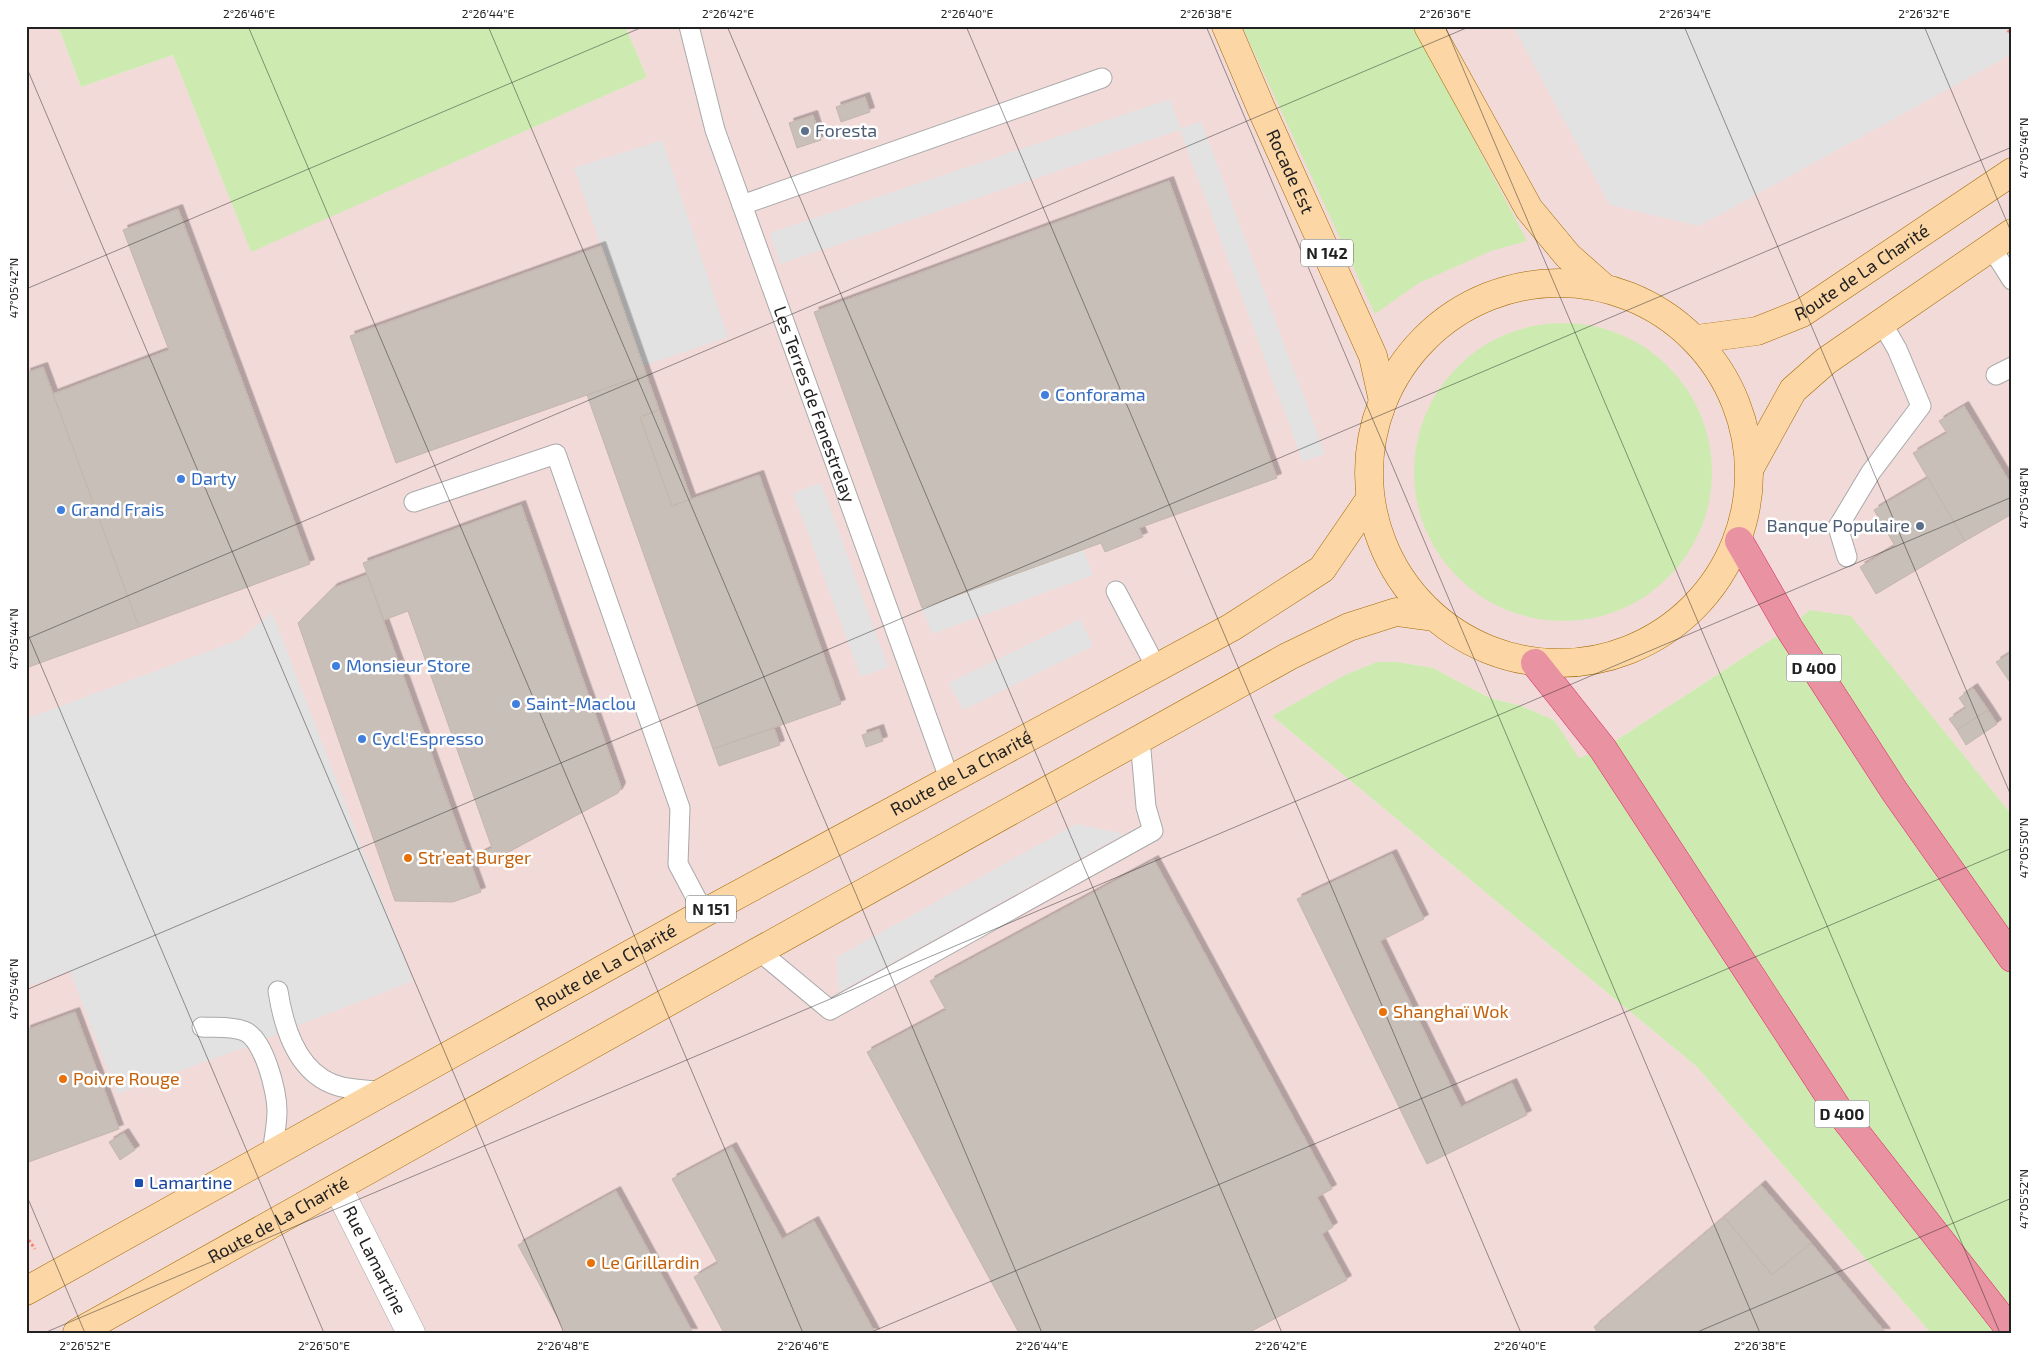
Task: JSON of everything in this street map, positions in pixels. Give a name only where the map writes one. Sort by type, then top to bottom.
[{"type":"highway","name":"D 400","points":[[1739,541],[1789,628],[1895,792],[2012,958]]},
{"type":"highway","name":"D 400","points":[[1536,663],[1603,749],[1839,1111],[2012,1332]]},
{"type":"main road","name":"Rocade Est","points":[[1226,26],[1373,356],[1383,401]]},
{"type":"main road","points":[[1428,26],[1529,209],[1568,256],[1603,287]]},
{"type":"main road","name":"Route de La Charité","points":[[1697,339],[1757,331],[1802,313],[2012,172]]},
{"type":"main road","points":[[1751,466],[1736,398],[1697,339],[1654,306],[1603,287],[1550,283],[1497,293],[1449,318],[1410,354],[1383,401],[1370,449],[1370,499],[1381,543],[1402,583],[1433,617],[1480,648],[1536,663],[1599,661],[1658,637],[1707,596],[1739,541],[1751,466],[1793,390],[1826,361],[2001,240]]},
{"type":"main road","name":"Route de La Charité","points":[[26,1291],[949,778],[1232,627],[1322,569],[1370,499]]},
{"type":"main road","name":"Route de La Charité","points":[[78,1333],[758,951],[1289,656],[1349,627],[1396,612],[1433,617]]},
{"type":"street","name":"Rue Lamartine","points":[[338,1188],[410,1333]]},
{"type":"lane","name":"Les Terres de Fenestrelay","points":[[689,26],[715,130],[949,778]]},
{"type":"lane","points":[[742,205],[1102,78]]},
{"type":"lane","points":[[2001,240],[2012,280]]},
{"type":"lane","points":[[1847,557],[1838,527],[1871,472],[1921,406],[1897,349],[1882,323]]},
{"type":"lane","points":[[414,502],[556,454],[680,808],[678,864],[704,913]]},
{"type":"lane","points":[[1116,591],[1156,667]]},
{"type":"lane","points":[[758,951],[830,1010],[1153,830],[1146,807],[1140,739]]},
{"type":"lane","points":[[278,992],[286,1030],[306,1066],[320,1079],[341,1087],[385,1092]]},
{"type":"lane","points":[[202,1028],[230,1028],[246,1031],[257,1043],[268,1067],[277,1109],[272,1153]]},
{"type":"path","points":[[2005,26],[2012,36]]},
{"type":"shaded area","points":[[26,26],[58,26],[81,87],[173,55],[251,251],[647,77],[625,26],[2012,26],[2012,815],[1851,617],[1789,628],[1603,749],[1578,759],[1554,720],[1522,706],[1490,698],[1433,668],[1398,662],[1377,662],[1272,716],[1696,1066],[1931,1333],[26,1333]]},
{"type":"shaded area","points":[[1513,26],[2012,26],[2012,54],[1699,226],[1610,205]]},
{"type":"shaded area","points":[[1170,99],[1181,129],[1201,121],[1325,454],[1303,462],[1180,130],[780,264],[770,233]]},
{"type":"shaded area","points":[[662,140],[728,337],[643,366],[574,168]]},
{"type":"shaded area","points":[[821,483],[888,667],[861,677],[793,493]]},
{"type":"shaded area","points":[[1083,549],[1093,575],[932,634],[922,608]]},
{"type":"shaded area","points":[[272,612],[413,981],[257,1043],[117,1094],[70,971],[26,987],[26,719],[241,639]]},
{"type":"shaded area","points":[[1080,619],[1093,646],[963,710],[949,683]]},
{"type":"shaded area","points":[[1076,824],[1124,834],[839,992],[837,957]]},
{"type":"green space","points":[[58,26],[625,26],[647,77],[251,252],[173,55],[81,87]]},
{"type":"green space","points":[[1242,26],[1414,26],[1527,241],[1491,251],[1419,283],[1375,314]]},
{"type":"green space","points":[[1563,323],[1592,326],[1620,335],[1646,348],[1668,367],[1687,389],[1700,415],[1709,443],[1712,472],[1709,501],[1700,529],[1687,555],[1668,577],[1646,596],[1620,609],[1592,618],[1563,621],[1534,618],[1506,609],[1480,596],[1458,577],[1439,555],[1426,529],[1417,501],[1414,472],[1417,443],[1426,415],[1439,389],[1458,367],[1480,348],[1506,335],[1534,326]]},
{"type":"green space","points":[[1810,610],[1851,616],[2012,815],[2012,1333],[1931,1333],[1696,1066],[1272,716],[1345,675],[1377,662],[1398,662],[1433,668],[1490,698],[1522,706],[1554,720],[1579,758],[1603,749],[1789,628]]},
{"type":"building","points":[[865,97],[870,112],[841,122],[836,107]]},
{"type":"building","name":"Foresta","points":[[813,115],[821,140],[797,148],[789,123]]},
{"type":"building","name":"Conforama","points":[[1169,181],[1277,478],[1139,528],[1143,537],[1105,552],[1101,543],[922,608],[814,312]]},
{"type":"building","name":"Darty","points":[[178,209],[310,564],[139,627],[53,394],[169,350],[123,230]]},
{"type":"building","points":[[601,246],[646,374],[396,463],[350,336]]},
{"type":"building","name":"Grand Frais","points":[[43,367],[139,627],[26,668],[26,373]]},
{"type":"building","points":[[646,374],[659,410],[640,417],[672,506],[759,475],[841,704],[713,749],[587,395]]},
{"type":"building","points":[[1964,406],[2012,486],[2012,514],[1965,541],[1913,453],[1947,433],[1939,421]]},
{"type":"building","points":[[659,410],[691,499],[672,506],[640,417]]},
{"type":"building","name":"Banque Populaire","points":[[1928,478],[1965,541],[1876,594],[1860,567],[1895,546],[1874,510]]},
{"type":"building","name":"Saint-Maclou","points":[[521,505],[621,787],[618,793],[481,867],[475,864],[473,858],[492,848],[408,611],[384,620],[363,563]]},
{"type":"building","points":[[367,575],[481,892],[453,902],[395,901],[298,623],[333,588]]},
{"type":"building","points":[[2012,652],[2012,685],[1996,662]]},
{"type":"building","points":[[1973,688],[1988,710],[1957,730],[1949,719],[1966,708],[1959,698]]},
{"type":"building","points":[[1988,710],[1997,724],[1966,745],[1957,730]]},
{"type":"building","points":[[774,728],[780,745],[719,766],[713,749]]},
{"type":"building","points":[[879,729],[883,741],[866,747],[862,735]]},
{"type":"building","name":"Shanghaï Wok","points":[[1392,854],[1424,919],[1380,941],[1461,1107],[1512,1083],[1527,1115],[1427,1164],[1297,899]]},
{"type":"building","points":[[1154,860],[1332,1189],[1317,1197],[1333,1227],[1322,1234],[1347,1280],[1248,1333],[1019,1333],[867,1052],[946,1010],[930,981]]},
{"type":"building","name":"Poivre Rouge","points":[[75,1012],[119,1129],[26,1163],[26,1030]]},
{"type":"building","points":[[124,1133],[135,1150],[120,1160],[109,1142]]},
{"type":"building","points":[[732,1147],[782,1239],[814,1221],[875,1333],[724,1333],[694,1277],[718,1263],[672,1179]]},
{"type":"building","points":[[1761,1185],[1811,1243],[1772,1275],[1724,1217]]},
{"type":"building","name":"Le Grillardin","points":[[616,1191],[693,1333],[566,1333],[518,1245]]},
{"type":"building","points":[[1724,1217],[1772,1275],[1811,1243],[1886,1333],[1598,1333],[1594,1327]]},
{"type":"place","name":"Foresta","points":[[805,131]]},
{"type":"place","name":"Conforama","points":[[1045,395]]},
{"type":"place","name":"Darty","points":[[181,479]]},
{"type":"place","name":"Grand Frais","points":[[61,510]]},
{"type":"place","name":"Banque Populaire","points":[[1920,526]]},
{"type":"place","name":"Monsieur Store","points":[[336,666]]},
{"type":"place","name":"Saint-Maclou","points":[[516,704]]},
{"type":"place","name":"Cycl'Espresso","points":[[362,739]]},
{"type":"place","name":"Str’eat Burger","points":[[408,858]]},
{"type":"place","name":"Shanghaï Wok","points":[[1383,1012]]},
{"type":"place","name":"Poivre Rouge","points":[[63,1079]]},
{"type":"place","name":"Lamartine","points":[[139,1183]]},
{"type":"place","name":"Le Grillardin","points":[[591,1263]]}]
